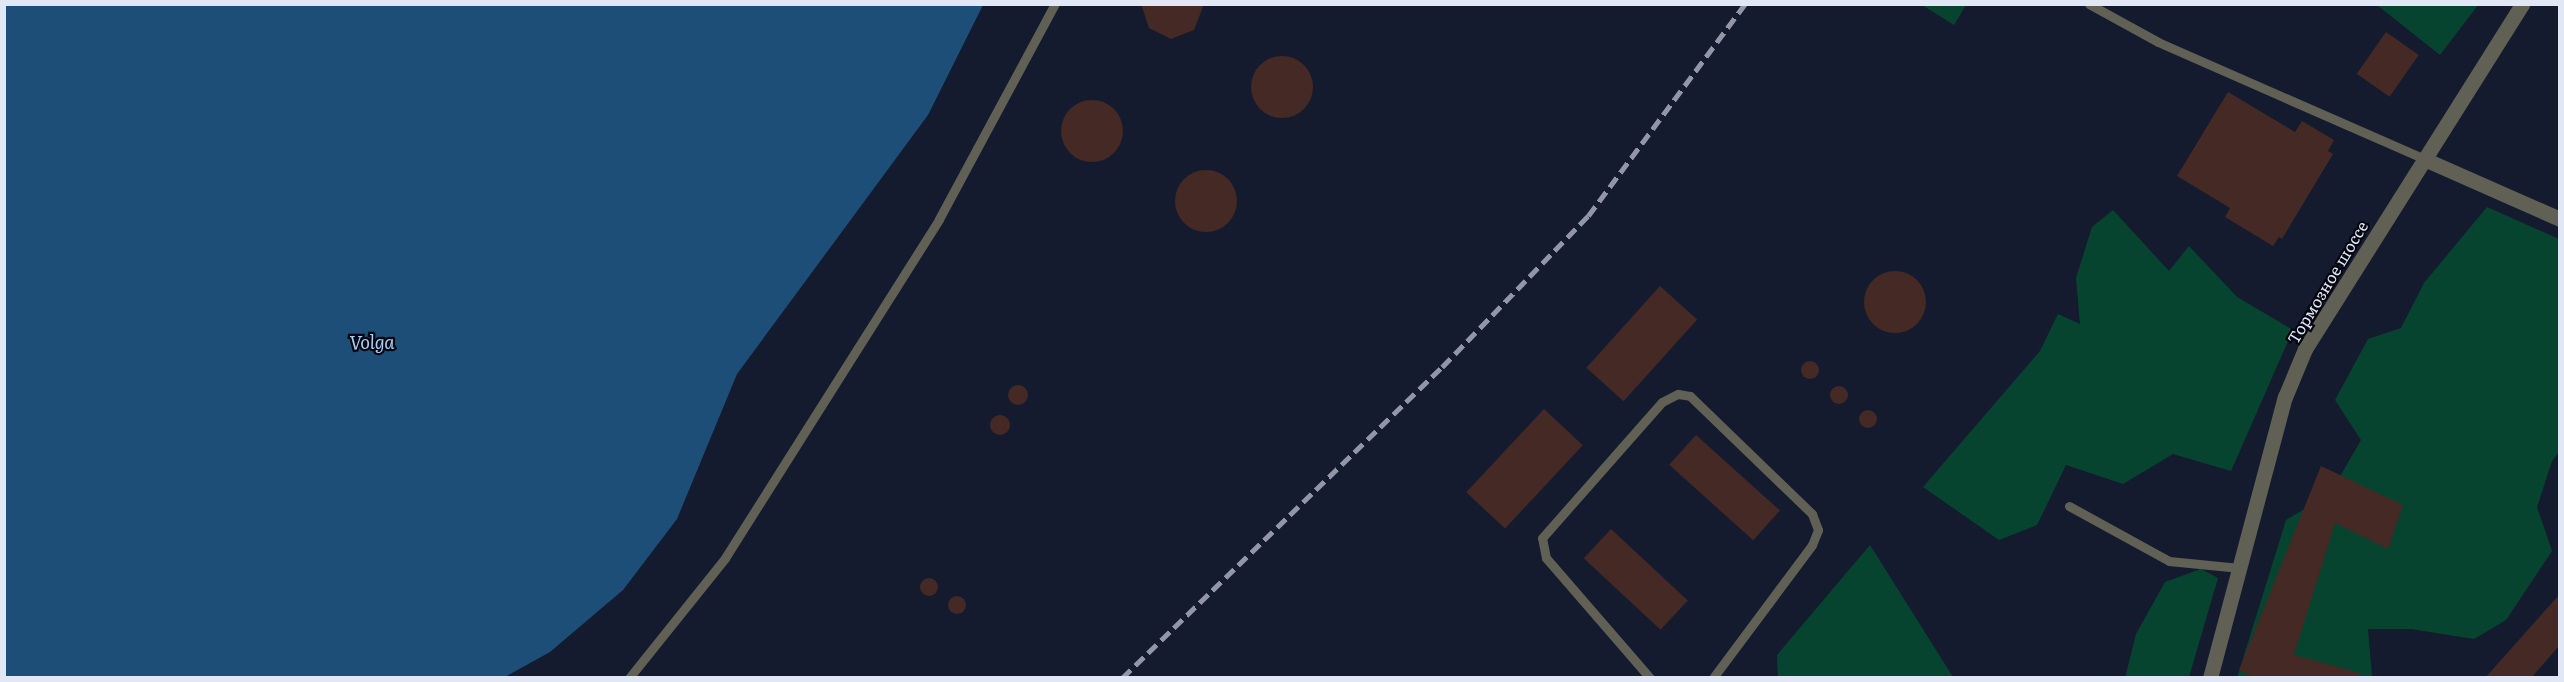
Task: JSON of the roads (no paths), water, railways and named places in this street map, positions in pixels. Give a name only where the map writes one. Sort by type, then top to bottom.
[{"type":"street","name":"Тормозное шоссе","points":[[2210,678],[2286,397],[2305,349],[2522,4]]},
{"type":"street","points":[[2424,159],[2559,219]]},
{"type":"lane","points":[[629,678],[725,558],[939,219],[1055,4]]},
{"type":"lane","points":[[2089,4],[2157,42],[2424,159]]},
{"type":"lane","points":[[1650,678],[1546,558],[1542,538],[1662,402],[1678,394],[1690,396],[1812,514],[1818,530],[1812,545],[1713,678]]},
{"type":"lane","points":[[2069,506],[2169,561],[2240,568]]},
{"type":"water","name":"Volga","points":[[4,5],[983,5],[928,115],[737,374],[677,519],[623,590],[550,652],[503,678],[5,677]]},
{"type":"railway","points":[[1122,678],[1442,367],[1588,216],[1745,4]]}]
